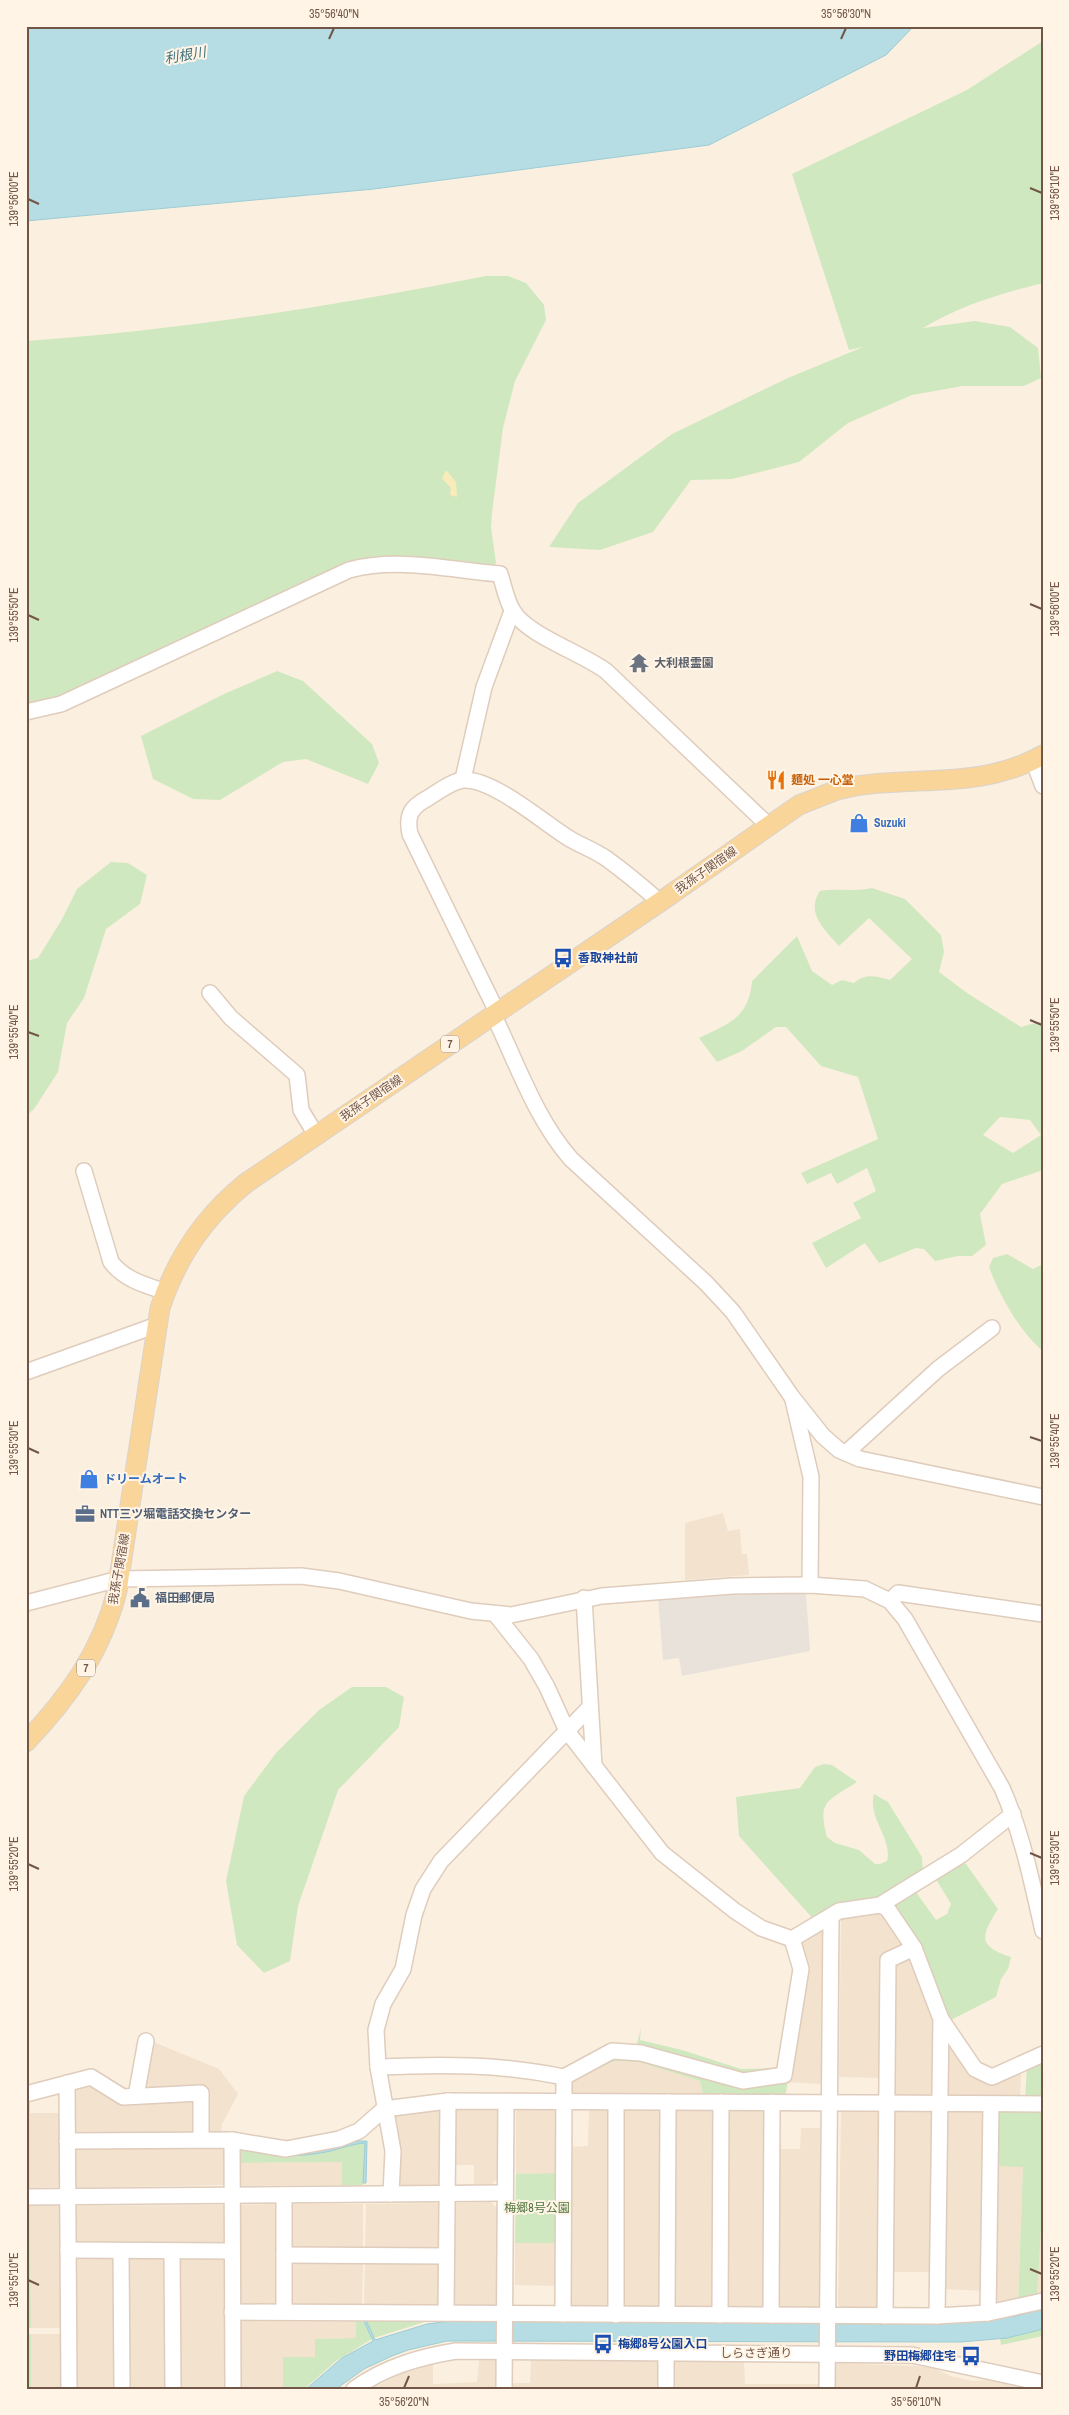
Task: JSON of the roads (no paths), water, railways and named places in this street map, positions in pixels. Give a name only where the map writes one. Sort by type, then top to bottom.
[{"type":"main road","name":"我孫子関宿線","points":[[26,1742],[63,1701],[91,1659],[114,1602],[156,1325],[166,1292],[187,1246],[220,1206],[246,1183],[660,902],[799,805],[837,790],[867,784],[975,779],[998,773],[1038,757]]},
{"type":"street","points":[[26,712],[61,704],[226,628],[328,578],[368,565],[420,565],[500,574],[512,610],[522,622],[554,642],[591,660],[606,671],[769,826]]},
{"type":"street","points":[[463,780],[484,686],[512,610]]},
{"type":"street","points":[[1038,757],[1043,786]]},
{"type":"street","points":[[660,902],[605,858],[569,838],[548,822],[498,791],[477,781],[463,780],[418,803],[410,811],[407,820],[410,834],[546,1126],[557,1143],[571,1159],[706,1282],[733,1312],[792,1397],[823,1436],[846,1453],[886,1465],[1043,1497]]},
{"type":"street","points":[[210,993],[231,1018],[297,1075],[300,1110],[316,1135]]},
{"type":"street","points":[[84,1171],[111,1262],[116,1269],[134,1281],[166,1292]]},
{"type":"street","points":[[26,1372],[156,1325]]},
{"type":"street","points":[[846,1453],[938,1369],[992,1328]]},
{"type":"street","points":[[792,1397],[811,1477],[810,1585]]},
{"type":"street","points":[[26,1603],[119,1579],[248,1575],[319,1578],[471,1612],[496,1615],[511,1615],[534,1611],[584,1598],[732,1586],[810,1585],[860,1588],[890,1601],[905,1620],[1002,1788],[1014,1814],[1043,1931]]},
{"type":"street","points":[[890,1601],[898,1593],[1043,1614]]},
{"type":"street","points":[[584,1598],[594,1766]]},
{"type":"street","points":[[496,1615],[531,1659],[547,1687],[567,1731],[662,1853],[735,1911],[761,1928],[792,1939],[839,1911],[880,1905],[961,1855],[1014,1814]]},
{"type":"street","points":[[391,2194],[393,2151],[378,2068],[376,2045],[378,2017],[403,1969],[414,1915],[427,1880],[441,1861],[590,1707]]},
{"type":"street","points":[[880,1905],[887,1908],[914,1948],[941,2019],[975,2069],[992,2077],[1042,2054]]},
{"type":"street","points":[[827,2389],[831,1917]]},
{"type":"street","points":[[378,2068],[477,2065],[533,2071],[564,2078],[612,2051],[642,2053],[743,2081],[784,2075],[801,1969],[792,1939]]},
{"type":"street","points":[[885,2316],[888,1960],[914,1948]]},
{"type":"street","points":[[937,2316],[941,2019]]},
{"type":"street","points":[[136,2096],[146,2041]]},
{"type":"street","points":[[26,2094],[91,2076],[123,2097],[201,2093],[201,2139]]},
{"type":"street","points":[[563,2314],[564,2078]]},
{"type":"street","points":[[67,2083],[69,2389]]},
{"type":"street","points":[[446,2313],[448,2101]]},
{"type":"street","points":[[67,2141],[232,2140],[286,2149],[339,2140],[358,2131],[384,2109],[448,2101],[1043,2104]]},
{"type":"street","points":[[504,2389],[506,2102]]},
{"type":"street","points":[[616,2102],[616,2314]]},
{"type":"street","points":[[667,2314],[668,2102]]},
{"type":"street","points":[[720,2315],[721,2102]]},
{"type":"street","points":[[771,2315],[772,2102]]},
{"type":"street","points":[[988,2313],[990,2105]]},
{"type":"street","points":[[232,2140],[233,2389]]},
{"type":"street","points":[[26,2198],[505,2193]]},
{"type":"street","points":[[284,2195],[284,2311]]},
{"type":"street","points":[[68,2250],[232,2251]]},
{"type":"street","points":[[121,2251],[122,2389]]},
{"type":"street","points":[[172,2251],[173,2389]]},
{"type":"street","points":[[284,2255],[446,2256]]},
{"type":"street","points":[[232,2312],[446,2313],[505,2317],[563,2314],[771,2315],[828,2319],[988,2313],[1043,2301]]},
{"type":"street","name":"しらさぎ通り","points":[[354,2389],[372,2376],[429,2355],[505,2347],[666,2352],[828,2348],[912,2355],[1022,2384],[1043,2383]]},
{"type":"street","points":[[666,2352],[666,2389]]},
{"type":"water","name":"利根川","points":[[26,26],[914,26],[886,55],[709,145],[374,189],[26,221]]},
{"type":"water","points":[[352,2141],[367,2141],[366,2183],[363,2183],[365,2143],[326,2152],[294,2156],[272,2155],[240,2149],[311,2151],[338,2146]]},
{"type":"water","points":[[1043,2308],[1043,2329],[1007,2338],[961,2342],[447,2341],[408,2350],[392,2356],[364,2369],[336,2389],[306,2389],[342,2358],[373,2341],[363,2319],[365,2318],[375,2340],[427,2324],[458,2320],[969,2322],[1016,2316]]},
{"type":"place","name":"大利根霊園","points":[[639,663]]},
{"type":"place","name":"麺処 一心堂","points":[[776,780]]},
{"type":"place","name":"Suzuki","points":[[859,823]]},
{"type":"place","name":"香取神社前","points":[[563,958]]},
{"type":"place","name":"ドリームオート","points":[[89,1479]]},
{"type":"place","name":"NTT三ツ堀電話交換センター","points":[[85,1514]]},
{"type":"place","name":"福田郵便局","points":[[140,1598]]},
{"type":"place","name":"梅郷8号公園入口","points":[[603,2344]]},
{"type":"place","name":"野田梅郷住宅","points":[[971,2356]]},
{"type":"park label","name":"梅郷8号公園","points":[[537,2208]]}]
